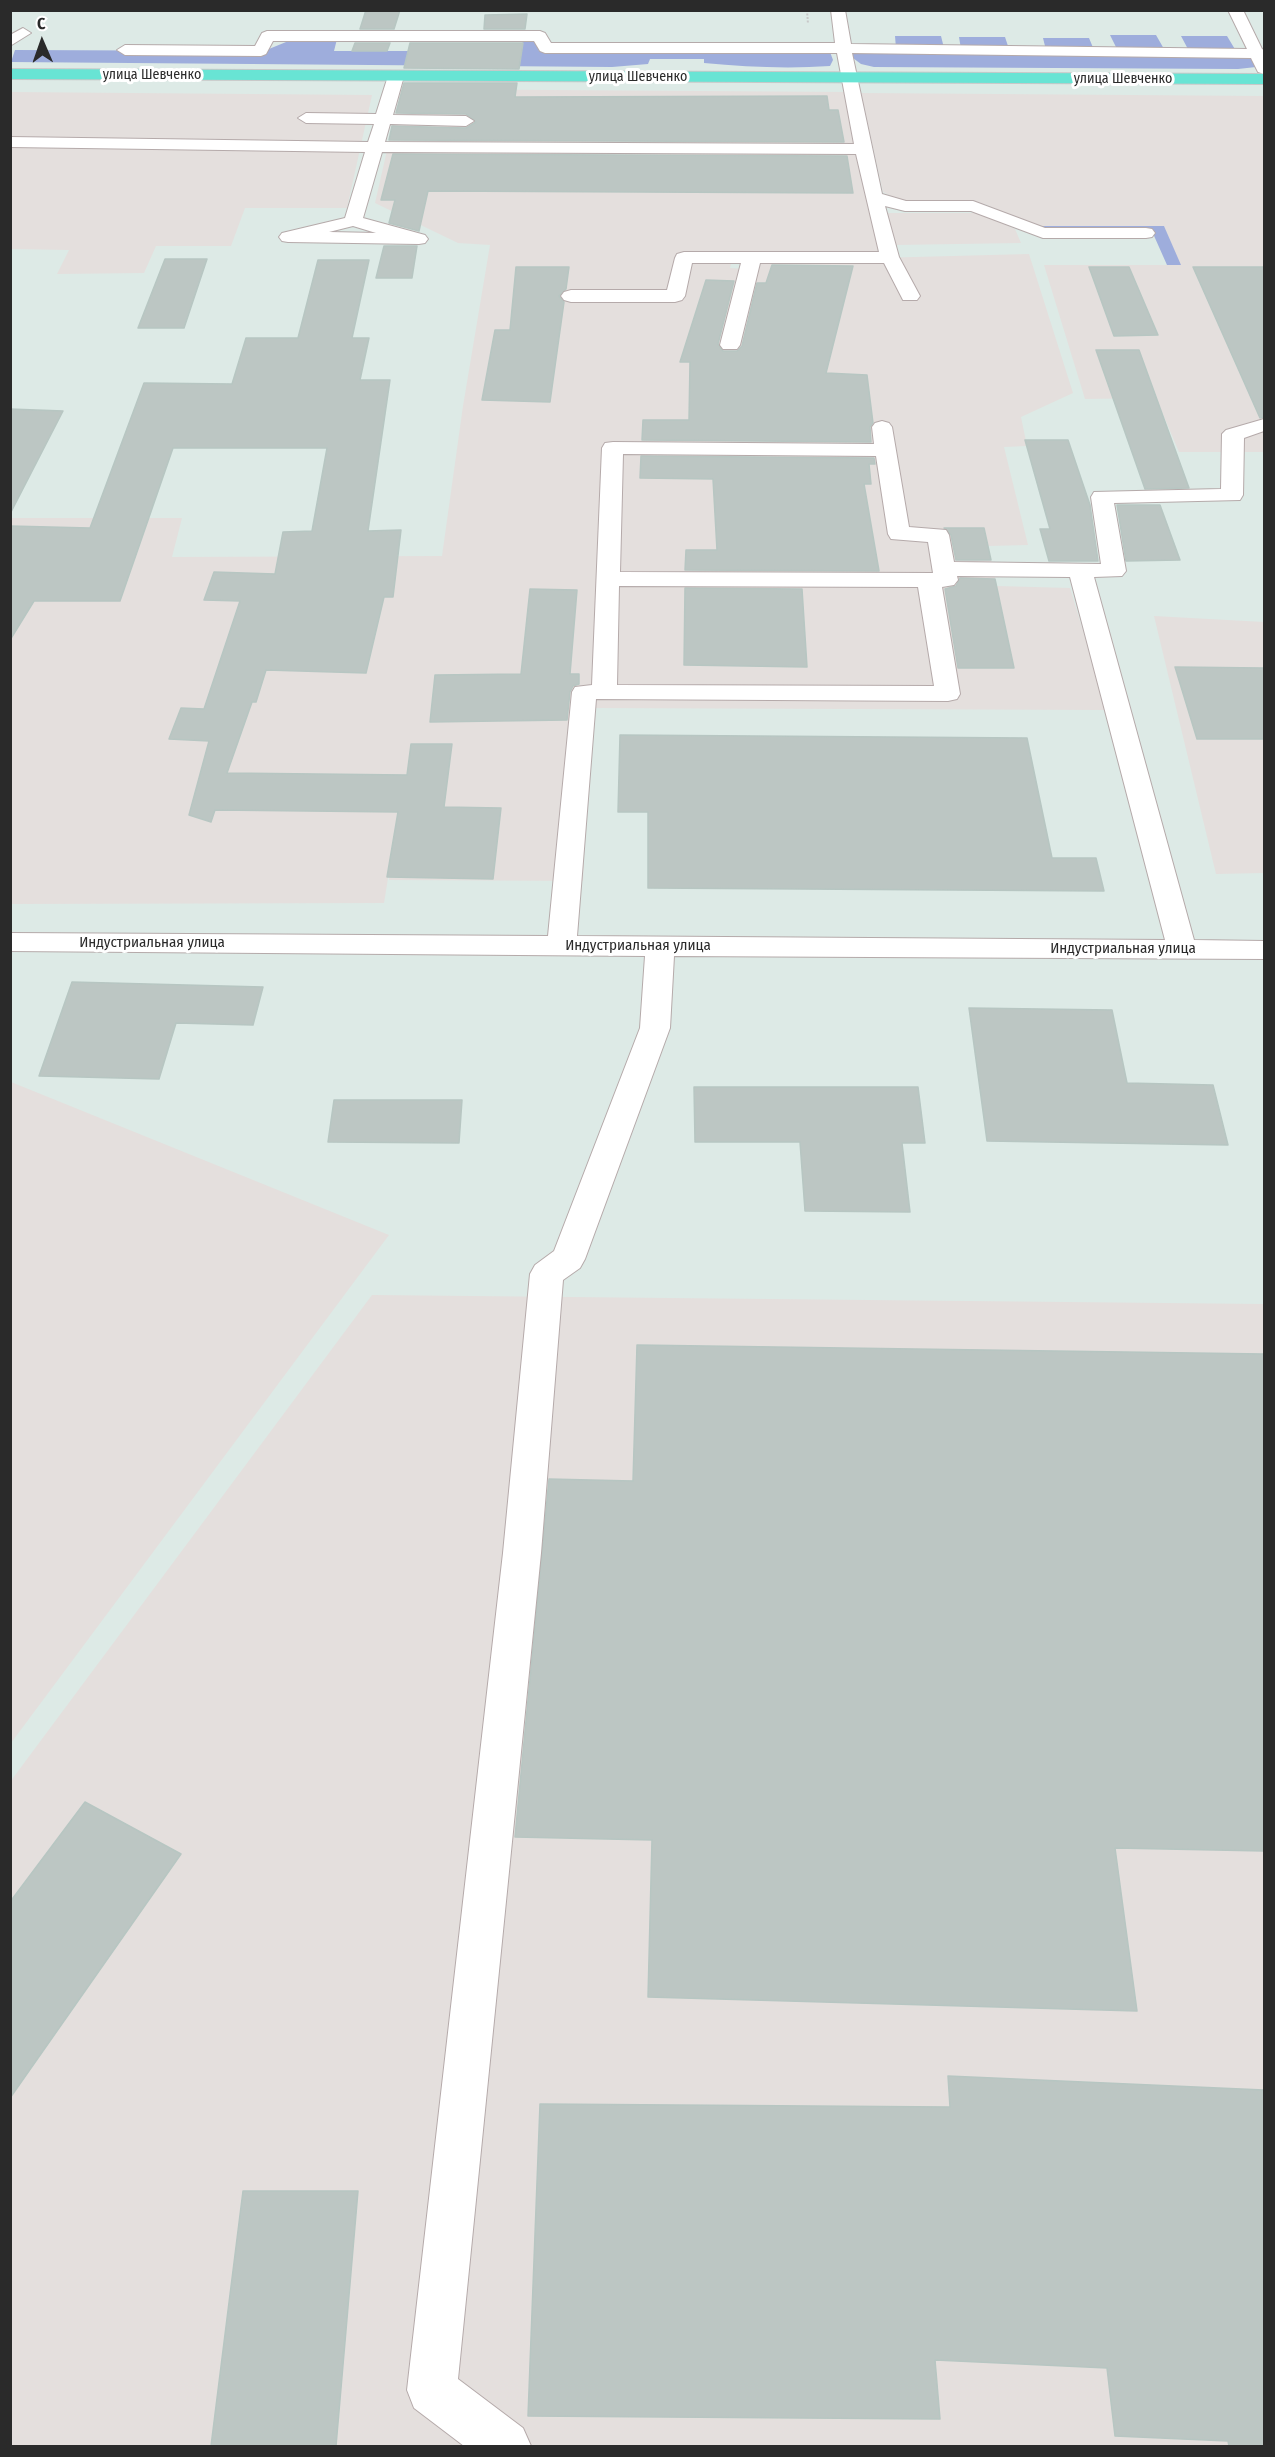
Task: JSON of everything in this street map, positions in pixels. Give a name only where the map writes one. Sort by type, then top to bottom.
[{"type":"main road","name":"улица Шевченко","points":[[10,74],[1264,79]]},
{"type":"street","points":[[838,10],[848,78],[866,149],[862,168],[874,197],[890,257],[910,296]]},
{"type":"street","points":[[1234,10],[1261,54],[1264,69]]},
{"type":"street","points":[[125,50],[261,51],[273,19]]},
{"type":"street","points":[[342,36],[346,19]]},
{"type":"street","points":[[526,36],[529,19]]},
{"type":"street","points":[[267,36],[540,36],[545,48],[844,48],[1261,54]]},
{"type":"street","points":[[1024,36],[1029,51]]},
{"type":"street","points":[[1100,37],[1109,52]]},
{"type":"street","points":[[353,221],[396,76]]},
{"type":"street","points":[[306,118],[466,121]]},
{"type":"street","points":[[10,142],[375,147],[866,149]]},
{"type":"street","points":[[369,166],[391,166]]},
{"type":"street","points":[[874,197],[905,206],[973,206],[1043,233],[1146,233]]},
{"type":"street","points":[[353,221],[386,230],[419,239],[288,237],[353,221]]},
{"type":"street","points":[[730,345],[752,257]]},
{"type":"street","points":[[571,296],[675,296],[684,258],[890,257]]},
{"type":"street","points":[[608,579],[1114,571],[1102,497],[1232,495],[1233,434],[1264,425]]},
{"type":"street","points":[[562,945],[584,692],[948,694],[937,575],[938,535],[899,534],[884,438],[613,448],[604,692]]},
{"type":"street","points":[[1080,570],[1182,949]]},
{"type":"street","name":"Индустриальная улица","points":[[10,942],[1264,950]]},
{"type":"street","points":[[505,2446],[432,2390],[521,1565],[547,1274],[568,1259],[656,1028],[660,946]]},
{"type":"shaded area","points":[[1110,35],[1156,35],[1164,49],[1117,49]]},
{"type":"shaded area","points":[[895,36],[941,36],[944,48],[896,48]]},
{"type":"shaded area","points":[[1181,36],[1227,36],[1236,51],[1189,51]]},
{"type":"shaded area","points":[[959,37],[1005,37],[1009,49],[961,49]]},
{"type":"shaded area","points":[[1043,38],[1089,38],[1094,50],[1046,50]]},
{"type":"shaded area","points":[[337,39],[334,51],[521,51],[523,40],[536,40],[539,51],[830,52],[833,60],[830,66],[783,67],[704,63],[704,59],[650,59],[648,64],[612,67],[11,62],[15,50],[264,51],[291,40]]},
{"type":"shaded area","points":[[853,53],[1247,56],[1256,62],[1256,67],[1238,69],[874,67],[861,64],[853,58]]},
{"type":"shaded area","points":[[401,89],[846,92],[882,256],[733,255],[730,268],[758,270],[762,261],[1029,254],[1073,393],[1021,417],[1027,446],[1004,447],[1028,545],[988,546],[997,586],[1070,588],[1107,710],[590,708],[583,881],[389,880],[391,860],[384,903],[11,904],[10,518],[182,518],[172,557],[442,556],[463,406],[490,245],[458,243],[375,203]]},
{"type":"shaded area","points":[[11,92],[372,95],[347,208],[245,208],[231,246],[156,246],[144,273],[57,274],[69,250],[11,249]]},
{"type":"shaded area","points":[[861,93],[1264,96],[1264,452],[1179,452],[1156,398],[1085,399],[1044,265],[1180,265],[1164,226],[1032,226],[985,204],[903,202],[883,192]]},
{"type":"shaded area","points":[[887,213],[979,213],[1015,229],[1021,243],[895,245]]},
{"type":"shaded area","points":[[1032,226],[1164,226],[1181,265],[1167,265],[1151,229],[1033,229]]},
{"type":"shaded area","points":[[1154,616],[1264,622],[1264,873],[1216,874]]},
{"type":"shaded area","points":[[11,1082],[389,1235],[11,1743]]},
{"type":"shaded area","points":[[372,1295],[1264,1304],[1264,2446],[11,2446],[10,1782]]},
{"type":"building","points":[[366,10],[400,10],[394,29],[360,29]]},
{"type":"building","points":[[527,14],[525,29],[484,29],[485,15]]},
{"type":"building","points":[[355,43],[390,43],[387,51],[352,51]]},
{"type":"building","points":[[410,43],[523,43],[519,69],[404,68]]},
{"type":"building","points":[[404,83],[517,83],[515,97],[827,96],[829,110],[838,110],[844,142],[389,140],[392,126],[466,128],[476,122],[466,114],[396,113]]},
{"type":"building","points":[[393,154],[847,156],[853,193],[428,191],[419,231],[389,223],[395,200],[381,200]]},
{"type":"building","points":[[384,246],[417,246],[412,278],[376,278]]},
{"type":"building","points":[[165,259],[207,259],[184,328],[138,328]]},
{"type":"building","points":[[318,260],[369,260],[352,338],[369,338],[360,380],[390,380],[368,531],[401,530],[393,597],[384,597],[366,673],[266,670],[256,702],[252,702],[227,773],[407,775],[411,744],[452,744],[444,807],[501,808],[493,879],[387,877],[398,812],[215,810],[211,822],[189,815],[209,741],[169,739],[181,708],[204,709],[240,601],[204,600],[214,572],[275,574],[283,532],[312,531],[327,448],[173,448],[120,601],[34,601],[10,640],[10,526],[90,528],[144,383],[232,384],[246,338],[298,338]]},
{"type":"building","points":[[772,265],[853,266],[826,373],[867,375],[873,423],[870,427],[871,442],[642,440],[643,420],[689,420],[690,362],[680,362],[706,280],[734,281],[718,344],[723,351],[737,351],[742,346],[757,283],[766,283]]},
{"type":"building","points":[[516,267],[569,267],[566,289],[559,296],[564,302],[550,402],[482,400],[495,330],[510,330]]},
{"type":"building","points":[[1089,267],[1129,267],[1158,335],[1114,336]]},
{"type":"building","points":[[1193,267],[1264,267],[1264,417],[1260,418]]},
{"type":"building","points":[[1096,350],[1139,350],[1189,488],[1145,489]]},
{"type":"building","points":[[10,409],[63,411],[10,514]]},
{"type":"building","points":[[1025,440],[1068,440],[1090,505],[1098,561],[1049,561],[1040,529],[1050,529]]},
{"type":"building","points":[[641,456],[874,458],[875,464],[869,464],[871,484],[864,484],[879,571],[685,570],[686,550],[717,550],[713,479],[640,478]]},
{"type":"building","points":[[1117,505],[1160,505],[1180,560],[1126,561]]},
{"type":"building","points":[[944,528],[984,528],[991,560],[956,560],[951,535]]},
{"type":"building","points":[[960,578],[995,579],[1014,668],[958,668],[945,589],[956,586]]},
{"type":"building","points":[[685,588],[802,589],[807,667],[684,665]]},
{"type":"building","points":[[530,589],[577,590],[570,674],[579,674],[579,684],[573,686],[570,692],[567,720],[430,722],[435,675],[521,674]]},
{"type":"building","points":[[1175,667],[1264,668],[1264,739],[1197,739]]},
{"type":"building","points":[[620,735],[1027,738],[1052,858],[1096,858],[1104,891],[648,888],[648,812],[618,812]]},
{"type":"building","points":[[72,982],[263,987],[253,1025],[176,1023],[159,1079],[39,1076]]},
{"type":"building","points":[[969,1008],[1112,1010],[1127,1083],[1213,1085],[1228,1145],[987,1141]]},
{"type":"building","points":[[694,1087],[918,1087],[925,1143],[902,1143],[910,1212],[805,1211],[800,1142],[695,1142]]},
{"type":"building","points":[[334,1100],[462,1100],[459,1143],[328,1142]]},
{"type":"building","points":[[637,1345],[1264,1354],[1264,1851],[1115,1848],[1137,2011],[648,1997],[652,1840],[515,1837],[549,1479],[633,1481]]},
{"type":"building","points":[[85,1802],[181,1854],[10,2098],[10,1902]]},
{"type":"building","points":[[948,2076],[1264,2090],[1264,2446],[1229,2446],[1228,2441],[1115,2436],[1107,2368],[935,2360],[940,2419],[528,2416],[540,2104],[950,2107]]},
{"type":"building","points":[[243,2191],[358,2191],[336,2446],[211,2446]]}]
